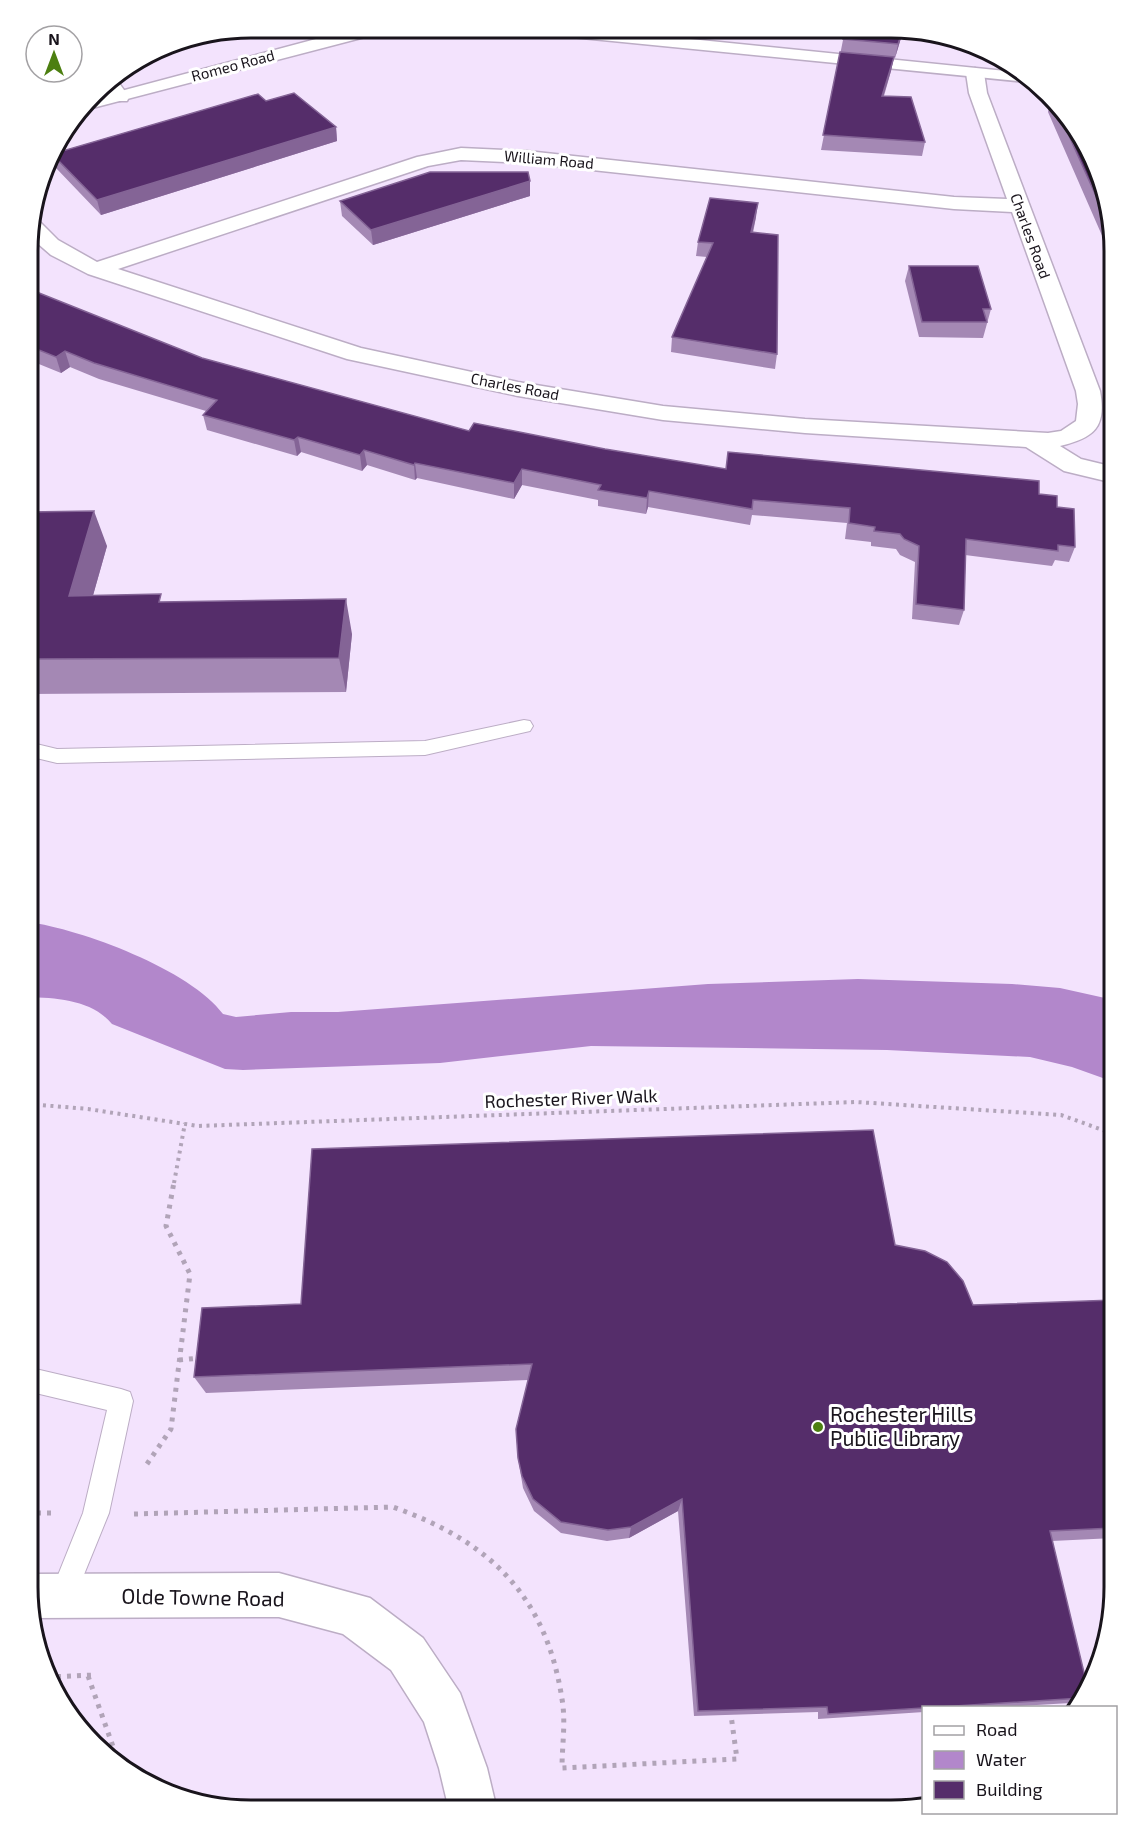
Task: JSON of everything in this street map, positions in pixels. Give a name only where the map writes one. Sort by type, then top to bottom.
[{"type":"street","name":"Romeo Road","points":[[97,103],[341,38]]},
{"type":"street","points":[[630,38],[1014,77]]},
{"type":"street","name":"Charles Road","points":[[38,234],[55,248],[78,262],[96,269],[355,354],[518,389],[663,413],[805,426],[1048,441],[1072,437],[1088,426],[1092,412],[1089,397],[978,93],[975,73]]},
{"type":"street","points":[[113,88],[120,97]]},
{"type":"street","name":"William Road","points":[[96,269],[424,161],[461,153],[539,159],[954,203],[1019,206]]},
{"type":"street","points":[[1089,397],[1104,404]]},
{"type":"street","name":"Charles Road","points":[[1032,440],[1073,465],[1104,473]]},
{"type":"street","name":"Olde Towne Road","points":[[46,1596],[279,1595],[354,1614],[407,1654],[443,1710],[463,1768],[470,1800]]},
{"type":"lane","points":[[38,751],[57,756],[425,748],[524,726]]},
{"type":"lane","points":[[38,1382],[121,1401],[96,1513],[46,1596]]},
{"type":"path","name":"Rochester River Walk","points":[[38,1105],[88,1109],[198,1126],[856,1102],[1062,1116],[1104,1131]]},
{"type":"path","points":[[144,1468],[171,1429],[190,1275],[166,1226],[185,1123]]},
{"type":"path","points":[[179,1360],[210,1358]]},
{"type":"path","points":[[126,1514],[393,1507],[426,1516],[469,1540],[505,1572],[533,1608],[548,1645],[562,1700],[562,1768],[737,1759],[731,1715]]},
{"type":"path","points":[[57,1677],[96,1675]]},
{"type":"path","points":[[88,1676],[115,1751]]},
{"type":"water","points":[[38,924],[105,943],[161,967],[208,998],[223,1014],[236,1017],[291,1012],[338,1012],[708,984],[858,979],[1012,984],[1060,988],[1104,998],[1104,1078],[1072,1067],[1030,1057],[887,1050],[591,1046],[440,1063],[225,1069],[112,1024],[104,1016],[85,1005],[38,997]]},
{"type":"building","points":[[843,38],[900,38],[898,44]]},
{"type":"building","points":[[840,52],[894,57],[882,96],[911,97],[925,142],[823,135]]},
{"type":"building","points":[[294,93],[336,127],[97,200],[58,160],[62,151],[258,94],[266,101]]},
{"type":"building","points":[[1067,130],[1082,156],[1096,196]]},
{"type":"building","points":[[430,172],[528,172],[530,181],[371,230],[340,201]]},
{"type":"building","points":[[710,198],[758,203],[751,232],[778,235],[777,354],[672,337],[713,243],[698,242]]},
{"type":"building","points":[[909,266],[978,266],[991,309],[983,309],[987,322],[922,322]]},
{"type":"building","points":[[38,293],[202,358],[469,431],[474,423],[605,449],[726,469],[728,452],[1039,481],[1039,494],[1057,496],[1057,507],[1074,509],[1075,547],[1058,545],[1058,551],[966,539],[964,610],[916,604],[919,546],[904,539],[900,534],[874,531],[875,527],[849,523],[850,508],[753,500],[752,509],[649,491],[647,498],[598,490],[601,485],[522,469],[514,483],[415,463],[414,465],[364,450],[360,455],[298,437],[294,440],[203,415],[217,400],[94,363],[65,351],[56,357],[38,350]]},
{"type":"building","points":[[94,511],[69,596],[161,594],[159,602],[346,599],[339,658],[38,659],[38,512]]},
{"type":"building","name":"Rochester Hills Public Library","points":[[873,1130],[895,1245],[925,1251],[947,1262],[963,1281],[973,1305],[1104,1300],[1104,1528],[1050,1531],[1085,1675],[1072,1699],[922,1706],[922,1708],[828,1714],[827,1707],[698,1711],[682,1499],[631,1527],[608,1530],[561,1522],[533,1499],[522,1476],[516,1429],[532,1364],[194,1377],[202,1308],[301,1304],[312,1149]]},
{"type":"place","name":"Rochester Hills Public Library","points":[[818,1427]]}]
